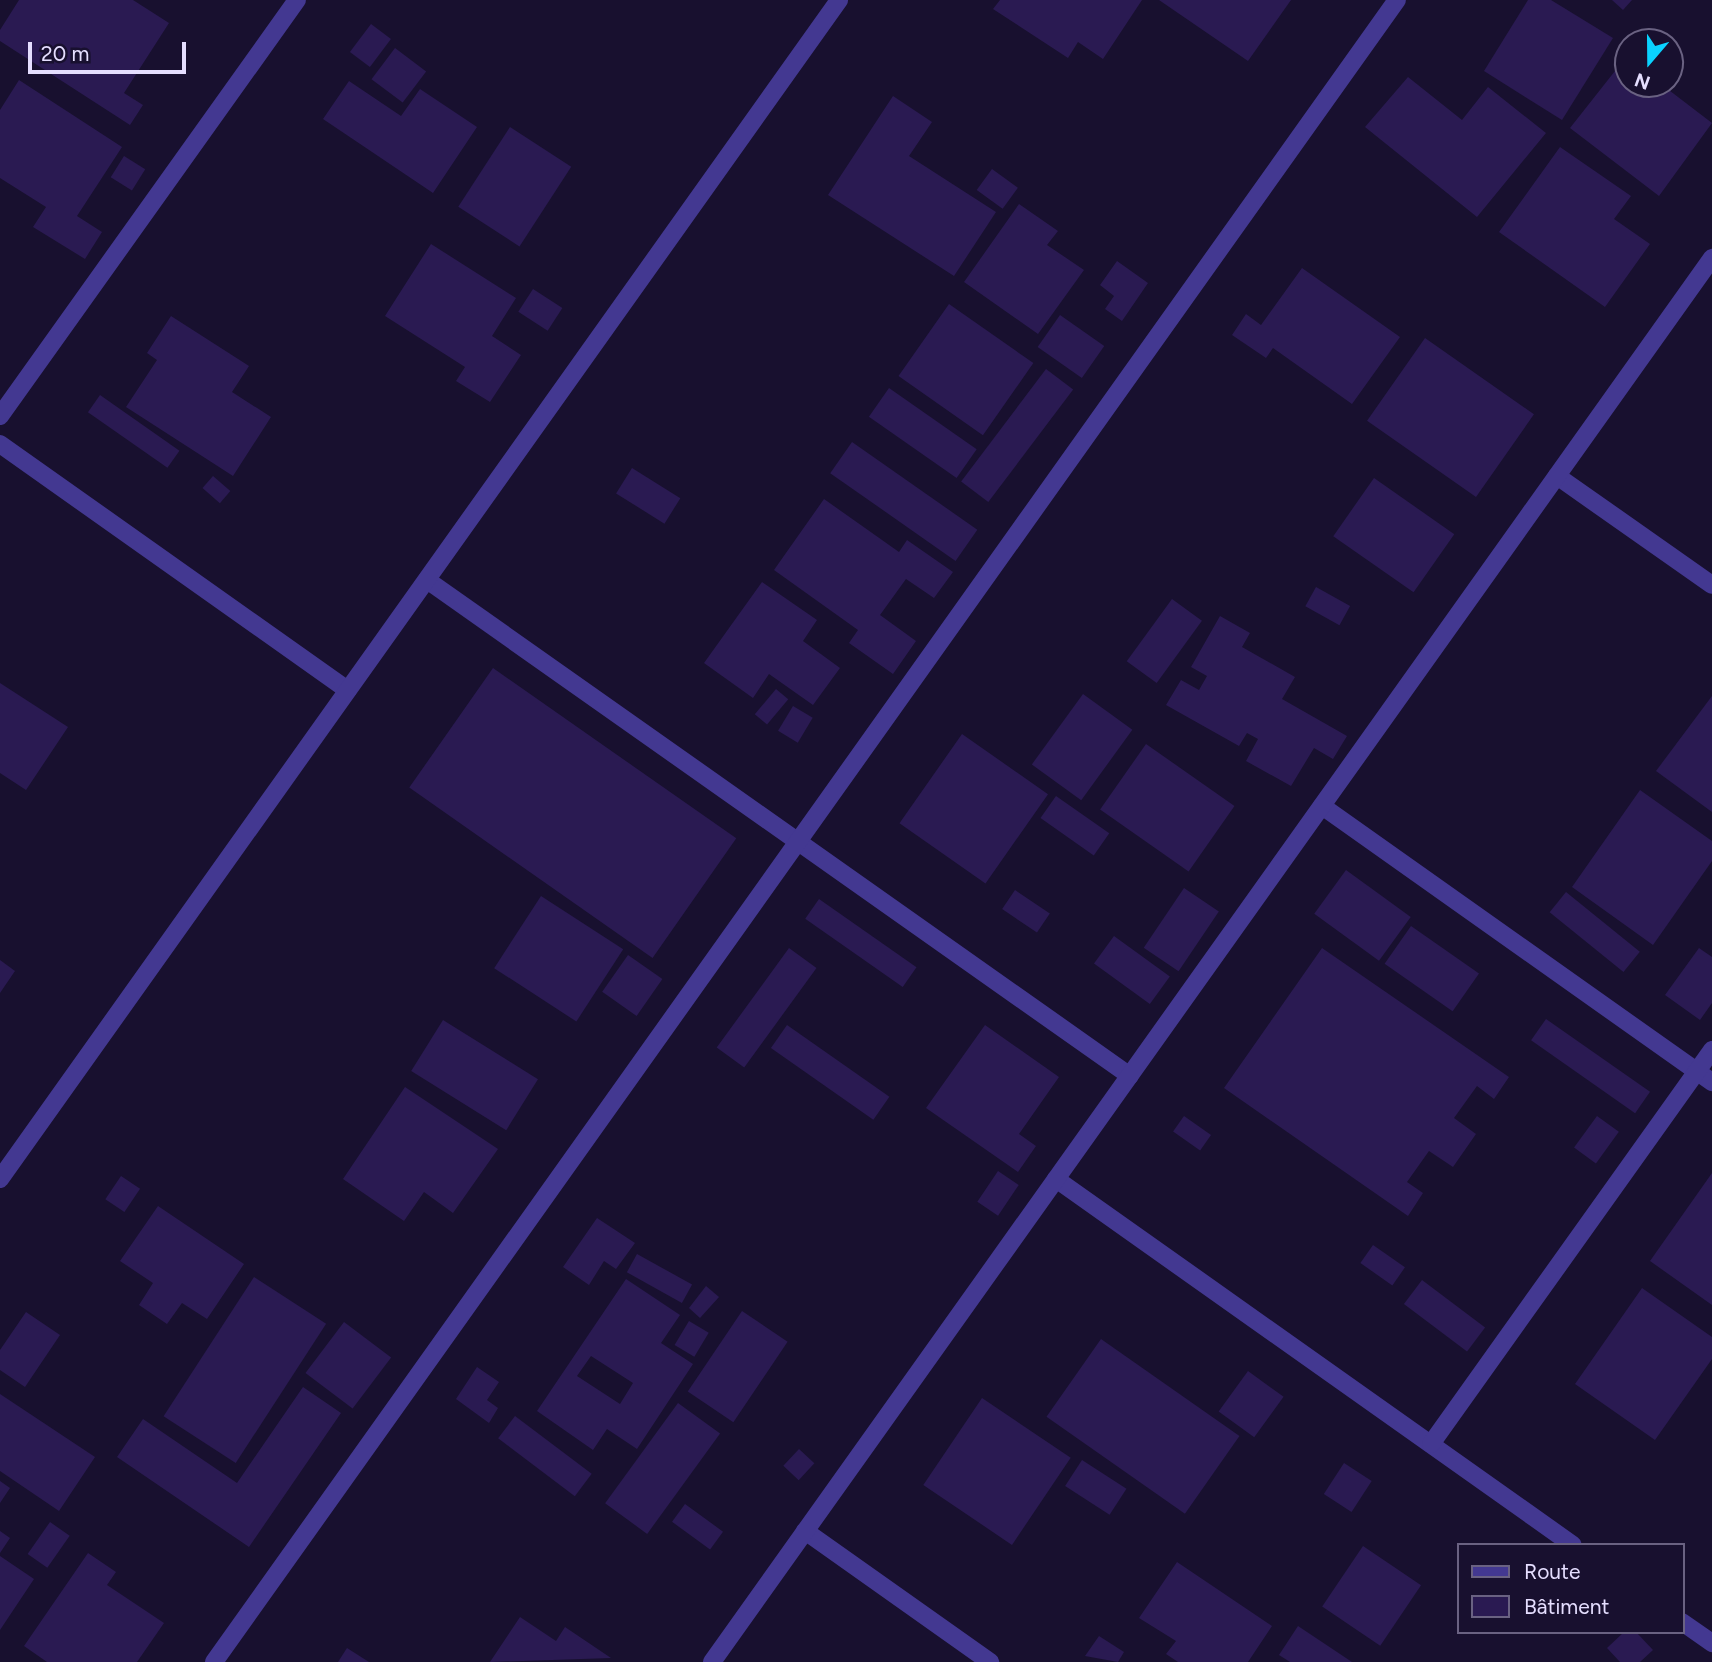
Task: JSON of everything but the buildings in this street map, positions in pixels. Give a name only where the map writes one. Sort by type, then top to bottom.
[{"type":"street","points":[[0,416],[297,0]]},
{"type":"street","points":[[0,1179],[839,0]]},
{"type":"street","points":[[214,1662],[1397,0]]},
{"type":"street","points":[[712,1662],[1712,258]]},
{"type":"street","points":[[0,444],[348,690]]},
{"type":"street","points":[[1557,476],[1712,585]]},
{"type":"street","points":[[427,580],[1129,1076]]},
{"type":"street","points":[[1322,806],[1712,1082]]},
{"type":"street","points":[[1431,1444],[1712,1049]]},
{"type":"street","points":[[1055,1179],[1570,1543]]},
{"type":"street","points":[[805,1531],[990,1662]]},
{"type":"street","points":[[1684,1623],[1712,1643]]}]
